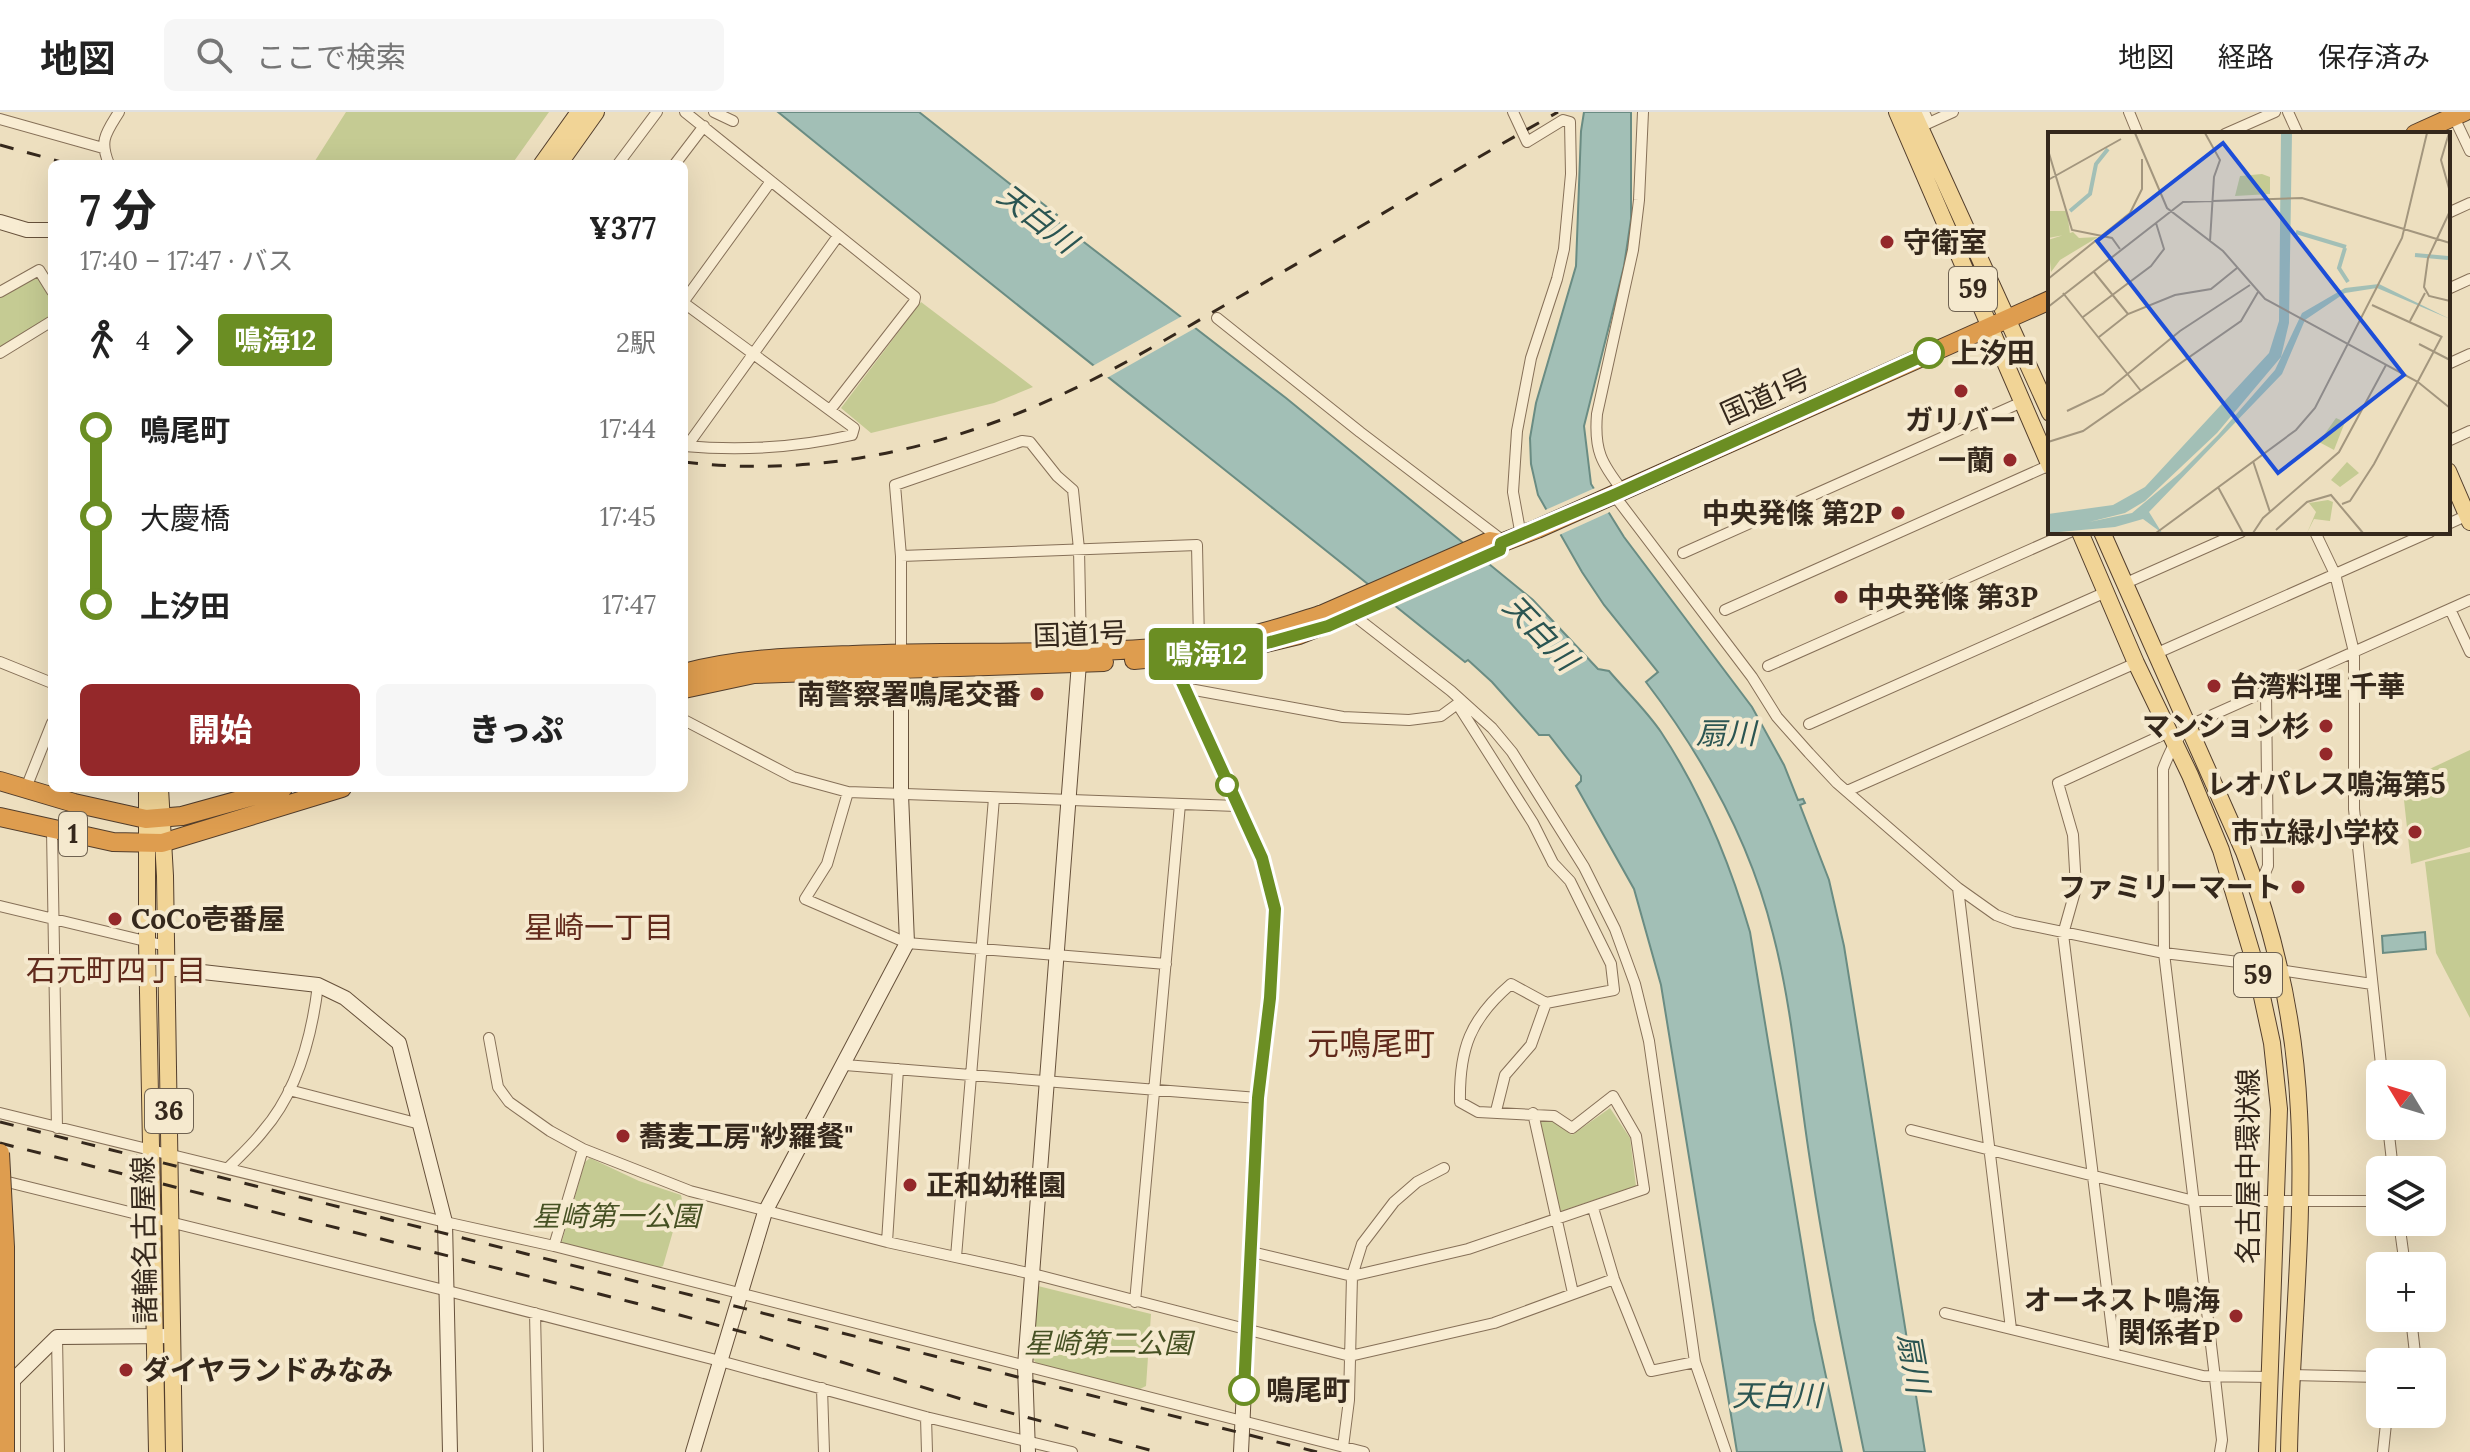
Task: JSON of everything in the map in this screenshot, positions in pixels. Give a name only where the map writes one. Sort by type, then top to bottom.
[{"type":"highway","points":[[2419,132],[2457,113]]},
{"type":"highway","name":"国道1号","points":[[688,672],[753,658],[901,660],[1080,657],[1273,643],[1328,626],[1352,610],[2048,301]]},
{"type":"highway","name":"国道1号","points":[[1170,652],[1199,642],[1248,636],[1352,610]]},
{"type":"highway","name":"国道1号","points":[[688,688],[754,674],[901,660]]},
{"type":"highway","name":"1","points":[[0,781],[74,803],[153,818],[182,816],[269,792]]},
{"type":"highway","name":"1","points":[[0,817],[113,842],[154,842],[328,792]]},
{"type":"highway","points":[[0,1153],[5,1247],[5,1452]]},
{"type":"main road","points":[[545,160],[579,112]]},
{"type":"main road","points":[[562,160],[596,112]]},
{"type":"main road","name":"59","points":[[1897,112],[2048,461]]},
{"type":"main road","name":"59","points":[[1921,119],[2007,319],[2046,392]]},
{"type":"main road","points":[[2450,475],[2469,517]]},
{"type":"main road","name":"名古屋中環状線","points":[[2081,534],[2225,862],[2255,964],[2272,1043],[2279,1109],[2267,1452]]},
{"type":"main road","name":"名古屋中環状線","points":[[2103,534],[2258,890],[2279,970],[2289,1022],[2299,1111],[2300,1201],[2289,1452]]},
{"type":"main road","name":"諸輪名古屋線","points":[[148,792],[167,968],[169,1154],[160,1221]]},
{"type":"main road","name":"諸輪名古屋線","points":[[153,818],[159,792]]},
{"type":"main road","name":"諸輪名古屋線","points":[[154,842],[147,941],[151,1150],[160,1221],[163,1336],[174,1452]]},
{"type":"main road","name":"諸輪名古屋線","points":[[157,1452],[163,1336]]},
{"type":"street","points":[[108,160],[103,148],[105,135],[119,112]]},
{"type":"street","points":[[621,160],[657,112]]},
{"type":"street","points":[[685,112],[915,297],[830,410]]},
{"type":"street","points":[[714,112],[733,121]]},
{"type":"street","points":[[1509,540],[1517,431],[1531,358],[1557,279],[1569,214],[1570,122],[1563,120],[1527,142],[1513,112]]},
{"type":"street","points":[[1643,112],[1633,250],[1597,414],[1595,437],[1615,494],[1752,677],[1777,717],[1847,791],[1958,888],[1996,915],[2014,922],[2164,953],[2255,964]]},
{"type":"street","points":[[1921,119],[1953,112]]},
{"type":"street","points":[[2129,112],[2137,132]]},
{"type":"street","points":[[2230,132],[2275,112]]},
{"type":"street","points":[[2288,112],[2297,132]]},
{"type":"street","points":[[2457,113],[2470,151]]},
{"type":"street","points":[[0,119],[103,148]]},
{"type":"street","points":[[678,160],[704,126]]},
{"type":"street","points":[[688,296],[771,181]]},
{"type":"street","points":[[2450,212],[2470,203]]},
{"type":"street","points":[[0,222],[27,230],[48,230]]},
{"type":"street","points":[[688,442],[755,355],[838,236]]},
{"type":"street","points":[[0,292],[39,270],[48,285]]},
{"type":"street","points":[[2450,288],[2470,279]]},
{"type":"street","points":[[688,305],[854,428],[852,435],[807,446],[733,449],[688,446]]},
{"type":"street","points":[[1217,318],[1360,432],[1509,540]]},
{"type":"street","points":[[0,353],[48,323]]},
{"type":"street","points":[[2450,363],[2470,354]]},
{"type":"street","points":[[1683,553],[2022,402]]},
{"type":"street","points":[[2450,440],[2470,431]]},
{"type":"street","points":[[693,1452],[765,1212],[907,943],[901,794],[901,556],[895,485],[1022,441],[1030,442],[1057,476],[1073,490],[1079,549],[1080,657],[1025,1366],[1028,1446]]},
{"type":"street","points":[[1725,610],[2048,467]]},
{"type":"street","points":[[2450,523],[2469,517]]},
{"type":"street","points":[[1768,666],[2065,534]]},
{"type":"street","points":[[2126,583],[2236,534]]},
{"type":"street","points":[[2316,534],[2335,574],[2354,652],[2354,809],[2380,1060]]},
{"type":"street","points":[[2155,654],[2425,534]]},
{"type":"street","points":[[901,556],[1197,545],[1199,642]]},
{"type":"street","points":[[1809,724],[2106,592]]},
{"type":"street","points":[[2115,1354],[2063,934],[2076,888],[2073,835],[2058,783],[2172,737],[2188,726],[2470,600]]},
{"type":"street","points":[[2450,609],[2470,652]]},
{"type":"street","points":[[1352,610],[1492,728],[1512,752],[1584,867],[1615,929],[1635,984],[1649,1041],[1695,1362],[1726,1452]]},
{"type":"street","points":[[1170,652],[1262,858],[1275,909],[1270,998],[1258,1098],[1241,1452]]},
{"type":"street","points":[[0,662],[48,681]]},
{"type":"street","points":[[1847,791],[2136,663]]},
{"type":"street","points":[[1184,688],[1343,717],[1409,720],[1441,716],[1459,703]]},
{"type":"street","points":[[2258,890],[2268,866],[2266,692]]},
{"type":"street","points":[[1252,1252],[1352,1276],[1468,1249],[1644,1189],[1636,1136],[1613,1096],[1572,1128],[1554,1116],[1478,1112],[1460,1102],[1459,1070],[1472,1029],[1491,1001],[1511,984],[1546,1003],[1614,990],[1611,964],[1570,881],[1553,863],[1533,823],[1459,703]]},
{"type":"street","points":[[688,722],[793,777],[848,792],[1237,806]]},
{"type":"street","points":[[26,788],[48,733]]},
{"type":"street","points":[[2172,737],[2163,769],[2164,953],[2222,1440],[2220,1452]]},
{"type":"street","points":[[848,792],[827,864],[805,899],[907,943],[1166,964]]},
{"type":"street","points":[[956,1257],[994,798]]},
{"type":"street","points":[[1135,1302],[1180,804]]},
{"type":"street","points":[[52,830],[57,1128]]},
{"type":"street","points":[[1958,888],[2011,1329]]},
{"type":"street","points":[[0,906],[166,946]]},
{"type":"street","points":[[167,968],[318,985],[345,998],[399,1043],[445,1222],[450,1452]]},
{"type":"street","points":[[2279,970],[2372,984]]},
{"type":"street","points":[[228,1168],[266,1129],[289,1090],[307,1042],[318,985]]},
{"type":"street","points":[[1496,1111],[1505,1075],[1531,1045],[1546,1003]]},
{"type":"street","points":[[489,1038],[498,1087],[509,1102],[550,1131],[583,1149],[690,1191],[887,1242],[1033,1274],[1350,1356],[1494,1323],[1614,1279]]},
{"type":"street","points":[[845,1065],[1258,1098]]},
{"type":"street","points":[[887,1242],[898,1069]]},
{"type":"street","points":[[289,1090],[420,1124]]},
{"type":"street","points":[[0,1113],[554,1246],[1364,1452]]},
{"type":"street","points":[[1533,1113],[1573,1293]]},
{"type":"street","points":[[1911,1130],[2194,1201],[2366,1201]]},
{"type":"street","points":[[554,1246],[583,1149]]},
{"type":"street","points":[[1343,1447],[1349,1400],[1352,1276],[1362,1244],[1394,1202],[1417,1182],[1444,1168]]},
{"type":"street","points":[[0,1180],[535,1313],[1028,1446],[1072,1452]]},
{"type":"street","points":[[1593,1208],[1614,1279],[1651,1371],[1695,1362]]},
{"type":"street","points":[[535,1313],[538,1452]]},
{"type":"street","points":[[1945,1313],[2215,1378],[2270,1377]]},
{"type":"street","points":[[0,1393],[57,1337],[163,1336]]},
{"type":"street","points":[[57,1337],[59,1452]]},
{"type":"street","points":[[2291,1375],[2366,1377]]},
{"type":"street","points":[[15,1381],[15,1452]]},
{"type":"street","points":[[822,1388],[824,1452]]},
{"type":"street","points":[[926,1417],[927,1452]]},
{"type":"street","points":[[2383,1452],[2386,1428]]},
{"type":"green space","points":[[346,112],[549,112],[515,160],[316,160]]},
{"type":"green space","points":[[35,277],[48,292],[48,320],[0,349],[0,296]]},
{"type":"green space","points":[[921,302],[1033,387],[994,403],[871,433],[841,408]]},
{"type":"green space","points":[[2470,750],[2470,847],[2411,864],[2402,782]]},
{"type":"green space","points":[[2470,852],[2470,1018],[2436,953],[2425,862]]},
{"type":"green space","points":[[1610,1108],[1630,1138],[1636,1186],[1558,1212],[1538,1124],[1547,1117],[1572,1135]]},
{"type":"green space","name":"星崎第一公園","points":[[590,1158],[639,1181],[681,1195],[663,1266],[656,1269],[561,1244],[585,1162]]},
{"type":"green space","name":"星崎第二公園","points":[[1038,1286],[1151,1314],[1146,1386],[1138,1390],[1037,1364],[1033,1359]]},
{"type":"water","name":"天白川","points":[[778,112],[919,112],[1034,203],[1038,200],[1057,215],[1054,219],[1286,398],[1533,600],[1598,669],[1609,671],[1649,716],[1676,755],[1702,804],[1733,879],[1750,932],[1814,1320],[1842,1452],[1737,1452],[1661,985],[1634,889],[1576,786],[1581,776],[1549,735],[1539,735],[1468,660],[1465,662]]},
{"type":"water","name":"扇川","points":[[1584,112],[1631,112],[1631,219],[1624,266],[1584,426],[1591,484],[1624,537],[1752,707],[1784,765],[1798,800],[1803,799],[1805,803],[1800,805],[1829,880],[1844,946],[1925,1452],[1864,1452],[1823,1243],[1786,992],[1773,934],[1752,866],[1706,771],[1646,682],[1658,672],[1604,605],[1538,495],[1531,464],[1530,438],[1536,403],[1576,266]]},
{"type":"water","points":[[2425,932],[2426,949],[2383,953],[2382,936]]},
{"type":"pier","points":[[1184,315],[1199,326],[1105,379],[1089,368]]},
{"type":"pier","points":[[1596,485],[1612,511],[1557,536],[1543,511]]},
{"type":"pier","points":[[1466,542],[1493,563],[1392,608],[1365,586]]},
{"type":"railway","points":[[688,462],[782,466],[831,462],[927,444],[1020,413],[1131,359],[1558,112]]},
{"type":"railway","points":[[0,145],[54,160]]},
{"type":"railway","points":[[0,1122],[1317,1452]]},
{"type":"railway","points":[[0,1143],[635,1303],[758,1336],[977,1404],[1157,1452]]},
{"type":"bus line","name":"鳴海12","points":[[1244,1390],[1258,1098],[1270,998],[1275,909],[1262,858],[1171,658],[1249,648],[1328,626],[1500,550],[1501,543],[1929,353]]},
{"type":"place","name":"守衛室","points":[[1887,242]]},
{"type":"place","name":"上汐田","points":[[1929,353]]},
{"type":"place","name":"ガリバー","points":[[1961,391]]},
{"type":"place","name":"一蘭","points":[[2010,460]]},
{"type":"place","name":"中央発條 第2P","points":[[1898,513]]},
{"type":"place","name":"中央発條 第3P","points":[[1841,597]]},
{"type":"place","name":"台湾料理 千華","points":[[2214,686]]},
{"type":"place","name":"南警察署鳴尾交番","points":[[1037,694]]},
{"type":"place","name":"マンション杉","points":[[2326,726]]},
{"type":"place","name":"レオパレス鳴海第5","points":[[2326,754]]},
{"type":"place","name":"市立緑小学校","points":[[2415,832]]},
{"type":"place","name":"ファミリーマート","points":[[2298,887]]},
{"type":"place","name":"CoCo壱番屋","points":[[115,919]]},
{"type":"place","name":"蕎麦工房\"紗羅餐\"","points":[[623,1136]]},
{"type":"place","name":"正和幼稚園","points":[[910,1185]]},
{"type":"place","name":"オーネスト鳴海 関係者P","points":[[2236,1316]]},
{"type":"place","name":"ダイヤランドみなみ","points":[[126,1370]]},
{"type":"place","name":"鳴尾町","points":[[1244,1390]]},
{"type":"district","name":"星崎一丁目","points":[[599,928]]},
{"type":"district","name":"石元町四丁目","points":[[116,971]]},
{"type":"district","name":"元鳴尾町","points":[[1371,1044]]}]
